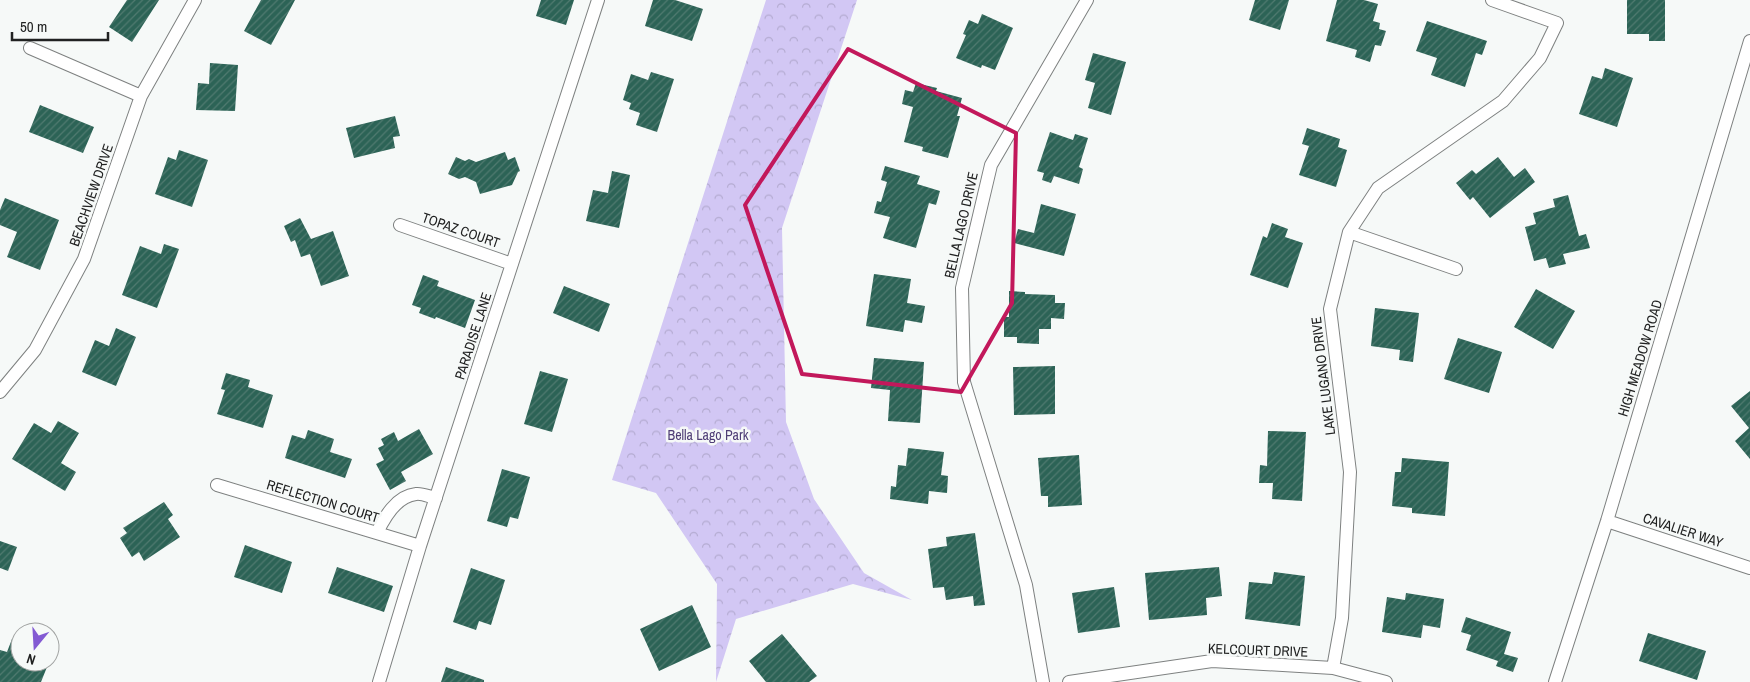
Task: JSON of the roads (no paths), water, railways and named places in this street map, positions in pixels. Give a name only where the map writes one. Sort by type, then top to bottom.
[{"type":"street","name":"BEACHVIEW DRIVE","points":[[0,392],[35,350],[84,259],[141,96],[195,0]]},
{"type":"street","name":"PARADISE LANE","points":[[380,682],[420,546],[598,0]]},
{"type":"street","name":"BELLA LAGO DRIVE","points":[[1043,682],[1026,584],[964,382],[962,288],[991,165],[1087,0]]},
{"type":"street","name":"LAKE LUGANO DRIVE","points":[[1333,668],[1342,618],[1350,472],[1330,309],[1349,232],[1378,188],[1503,101],[1540,58],[1557,22],[1492,0]]},
{"type":"street","name":"HIGH MEADOW ROAD","points":[[1555,682],[1607,521],[1750,41]]},
{"type":"street","points":[[30,48],[141,96]]},
{"type":"street","name":"TOPAZ COURT","points":[[400,225],[512,264]]},
{"type":"street","points":[[1349,232],[1456,269]]},
{"type":"street","name":"REFLECTION COURT","points":[[217,485],[420,546]]},
{"type":"street","points":[[377,533],[388,513],[405,498],[416,494],[436,498]]},
{"type":"street","name":"CAVALIER WAY","points":[[1607,521],[1750,568]]},
{"type":"street","name":"KELCOURT DRIVE","points":[[1069,682],[1212,661],[1333,668],[1386,682]]},
{"type":"park label","name":"Bella Lago Park","points":[[708,435]]}]
